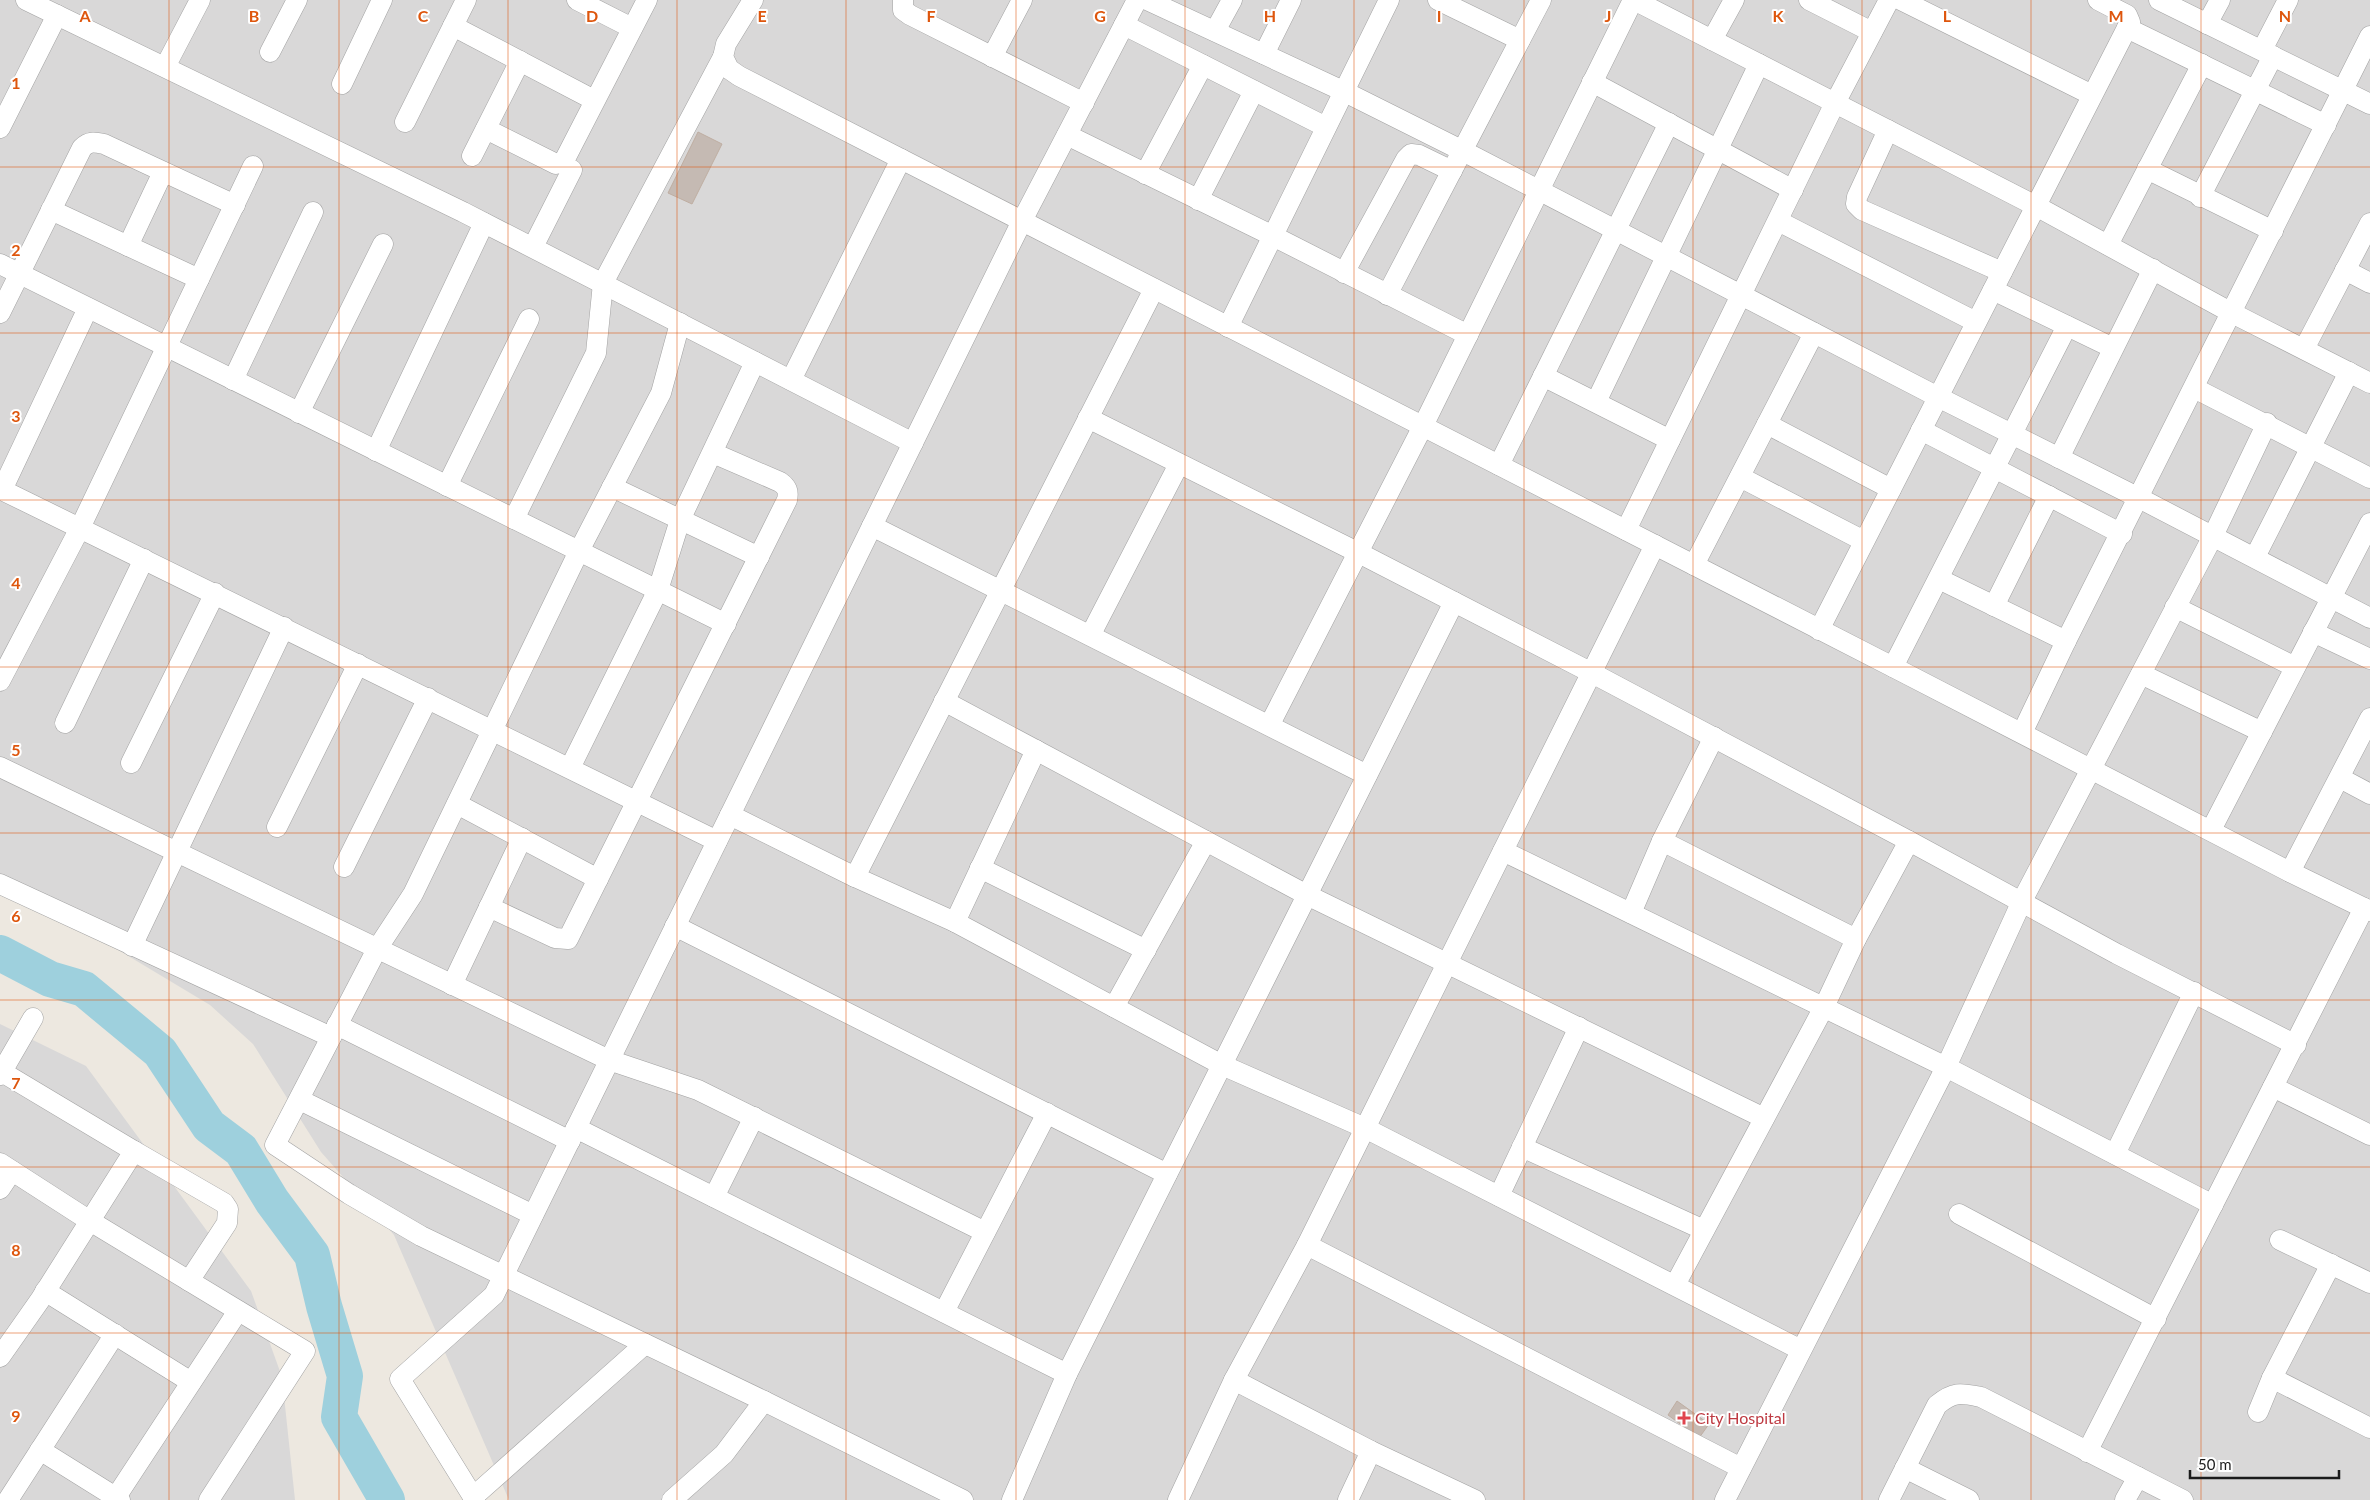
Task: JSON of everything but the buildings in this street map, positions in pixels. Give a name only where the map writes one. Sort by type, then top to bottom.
[{"type":"street","points":[[26,0],[533,247],[913,443]]},
{"type":"street","points":[[165,67],[200,0]]},
{"type":"street","points":[[270,52],[297,0]]},
{"type":"street","points":[[342,84],[382,0]]},
{"type":"street","points":[[406,122],[466,0]]},
{"type":"street","points":[[577,0],[632,28]]},
{"type":"street","points":[[486,129],[556,164],[564,161],[647,0]]},
{"type":"street","points":[[514,519],[596,353],[603,283],[723,57],[726,44],[752,0]]},
{"type":"street","points":[[903,0],[903,10],[910,15],[1084,103]]},
{"type":"street","points":[[992,56],[1022,0]]},
{"type":"street","points":[[645,1344],[474,1498],[400,1378],[494,1295],[1022,221],[1137,0]]},
{"type":"street","points":[[1147,0],[1343,91],[1463,151],[1938,398],[2140,498],[2370,618]]},
{"type":"street","points":[[1214,31],[1232,0]]},
{"type":"street","points":[[1264,54],[1291,0]]},
{"type":"street","points":[[1228,327],[1389,0]]},
{"type":"street","points":[[1438,0],[1520,40]]},
{"type":"street","points":[[1387,295],[1541,0]]},
{"type":"street","points":[[1712,40],[1734,0]]},
{"type":"street","points":[[1810,0],[1872,32]]},
{"type":"street","points":[[1626,530],[1836,103],[1890,0]]},
{"type":"street","points":[[1902,0],[2092,95]]},
{"type":"street","points":[[2098,0],[2124,13],[2202,64],[2326,126]]},
{"type":"street","points":[[2159,0],[2370,104]]},
{"type":"street","points":[[2207,24],[2220,0]]},
{"type":"street","points":[[2200,196],[2256,91],[2267,53],[2288,0]]},
{"type":"street","points":[[1270,724],[1423,426],[1592,82],[1637,1],[2036,206],[2232,313],[2370,383]]},
{"type":"street","points":[[1819,630],[2092,95],[2124,13]]},
{"type":"street","points":[[0,128],[57,15]]},
{"type":"street","points":[[1124,25],[1326,127]]},
{"type":"street","points":[[453,26],[594,100]]},
{"type":"street","points":[[2022,733],[2066,641],[2122,534],[2370,36]]},
{"type":"street","points":[[723,57],[730,69],[739,76],[2367,910],[2273,1087],[2087,1452]]},
{"type":"street","points":[[472,156],[520,61]]},
{"type":"street","points":[[1596,402],[1758,64]]},
{"type":"street","points":[[2108,245],[2202,64]]},
{"type":"street","points":[[1145,174],[1203,65]]},
{"type":"street","points":[[1592,82],[1793,190]]},
{"type":"street","points":[[1198,200],[1254,91]]},
{"type":"street","points":[[1499,465],[1669,123]]},
{"type":"street","points":[[1888,130],[1856,197],[1856,204],[1862,210],[2002,272]]},
{"type":"street","points":[[1067,136],[1273,236],[1468,335]]},
{"type":"street","points":[[0,313],[82,148],[87,143],[104,144],[235,205]]},
{"type":"street","points":[[1344,272],[1406,159],[1411,154],[1452,170]]},
{"type":"street","points":[[791,380],[901,159]]},
{"type":"street","points":[[0,681],[80,528],[253,166]]},
{"type":"street","points":[[2147,169],[2273,231]]},
{"type":"street","points":[[533,247],[572,170]]},
{"type":"street","points":[[128,246],[163,172]]},
{"type":"street","points":[[52,210],[199,279]]},
{"type":"street","points":[[233,380],[313,212]]},
{"type":"street","points":[[1778,221],[1976,322]]},
{"type":"street","points":[[376,451],[484,223]]},
{"type":"street","points":[[2304,349],[2370,223]]},
{"type":"street","points":[[299,413],[383,244]]},
{"type":"street","points":[[0,264],[726,624]]},
{"type":"street","points":[[2059,458],[2152,269]]},
{"type":"street","points":[[2345,270],[2370,283]]},
{"type":"street","points":[[855,877],[1154,289]]},
{"type":"street","points":[[1993,290],[2113,348]]},
{"type":"street","points":[[88,308],[1,490],[637,800],[717,841]]},
{"type":"street","points":[[446,486],[529,318]]},
{"type":"street","points":[[680,323],[661,393],[579,551],[413,894],[377,949],[275,1145],[349,1194],[421,1236],[764,1401],[963,1500]]},
{"type":"street","points":[[1893,666],[2068,326]]},
{"type":"street","points":[[1694,566],[1814,333]]},
{"type":"street","points":[[570,768],[658,590],[680,520],[755,362]]},
{"type":"street","points":[[2254,557],[2349,372]]},
{"type":"street","points":[[1543,376],[1670,440]]},
{"type":"street","points":[[2194,388],[2267,423],[2370,478]]},
{"type":"street","points":[[1088,418],[1359,553],[1592,673],[2117,954],[2296,1045]]},
{"type":"street","points":[[1725,1500],[1946,1067],[2022,902],[2213,536],[2267,423]]},
{"type":"street","points":[[1767,424],[1891,489]]},
{"type":"street","points":[[1921,430],[2122,534]]},
{"type":"street","points":[[489,906],[555,938],[568,939],[759,558],[787,500],[786,486],[713,453]]},
{"type":"street","points":[[1091,634],[1179,464]]},
{"type":"street","points":[[1740,477],[1864,541]]},
{"type":"street","points":[[612,487],[759,558]]},
{"type":"street","points":[[1994,606],[2049,496]]},
{"type":"street","points":[[2211,830],[2370,523]]},
{"type":"street","points":[[872,526],[1270,724],[1367,775]]},
{"type":"street","points":[[1178,1500],[1234,1380],[1307,1245],[1655,545]]},
{"type":"street","points":[[65,723],[144,559]]},
{"type":"street","points":[[1939,579],[2066,641]]},
{"type":"street","points":[[131,763],[214,593]]},
{"type":"street","points":[[1012,1500],[1067,1374],[1454,602]]},
{"type":"street","points":[[2175,606],[2295,667]]},
{"type":"street","points":[[132,946],[284,627]]},
{"type":"street","points":[[2313,632],[2370,659]]},
{"type":"street","points":[[277,827],[358,664]]},
{"type":"street","points":[[2141,674],[2262,732]]},
{"type":"street","points":[[344,868],[428,698]]},
{"type":"street","points":[[944,701],[1307,895],[1764,1118]]},
{"type":"street","points":[[2290,872],[2370,718]]},
{"type":"street","points":[[1631,913],[1662,841],[1714,737]]},
{"type":"street","points":[[955,922],[1036,750]]},
{"type":"street","points":[[0,767],[609,1060],[698,1090],[985,1232]]},
{"type":"street","points":[[2340,778],[2370,794]]},
{"type":"street","points":[[457,804],[598,879]]},
{"type":"street","points":[[730,815],[855,877],[955,922],[1222,1065],[1365,1128],[1801,1350]]},
{"type":"street","points":[[452,985],[522,838]]},
{"type":"street","points":[[1114,1007],[1206,841]]},
{"type":"street","points":[[1662,841],[1856,939]]},
{"type":"street","points":[[1675,1285],[1824,1007],[1856,939],[1909,841]]},
{"type":"street","points":[[1503,851],[1946,1067],[2213,1205]]},
{"type":"street","points":[[980,868],[1146,950]]},
{"type":"street","points":[[0,884],[132,946],[573,1134],[714,1197],[1067,1374]]},
{"type":"street","points":[[676,926],[1167,1174]]},
{"type":"street","points":[[2115,1154],[2194,992]]},
{"type":"street","points":[[33,1018],[3,1063],[134,1151],[224,1203],[228,1209],[227,1222],[189,1281]]},
{"type":"street","points":[[1499,1196],[1579,1027]]},
{"type":"street","points":[[2273,1087],[2370,1135]]},
{"type":"street","points":[[300,1100],[533,1215]]},
{"type":"street","points":[[944,1312],[1047,1113]]},
{"type":"street","points":[[714,1197],[754,1117]]},
{"type":"street","points":[[1522,1147],[1704,1230]]},
{"type":"street","points":[[0,1357],[46,1291],[134,1151]]},
{"type":"street","points":[[0,1189],[6,1167],[90,1221],[305,1351],[209,1500]]},
{"type":"street","points":[[1960,1214],[2156,1319]]},
{"type":"street","points":[[2280,1240],[2370,1283]]},
{"type":"street","points":[[1307,1245],[1741,1468]]},
{"type":"street","points":[[2258,1412],[2272,1378],[2331,1264]]},
{"type":"street","points":[[46,1291],[191,1382]]},
{"type":"street","points":[[40,1450],[118,1499],[238,1311]]},
{"type":"street","points":[[8,1500],[114,1334]]},
{"type":"street","points":[[2272,1378],[2370,1428]]},
{"type":"street","points":[[1234,1380],[1371,1451],[1475,1500]]},
{"type":"street","points":[[1889,1500],[1937,1405],[1949,1395],[1965,1393],[1982,1397],[2183,1500]]},
{"type":"street","points":[[672,1500],[724,1454],[764,1401]]},
{"type":"street","points":[[1348,1500],[1371,1451]]},
{"type":"street","points":[[1905,1468],[1969,1500]]},
{"type":"street","points":[[2126,1500],[2138,1478]]},
{"type":"shaded area","points":[[0,0],[2370,0],[2370,1500],[509,1500],[394,1235],[321,1152],[253,1044],[210,1005],[0,879]]},
{"type":"shaded area","points":[[0,1024],[86,1066],[251,1291],[282,1377],[295,1500],[0,1500]]},
{"type":"waterway","points":[[0,953],[50,979],[84,989],[160,1052],[209,1126],[241,1150],[272,1201],[312,1255],[324,1306],[345,1376],[339,1417],[387,1500]]},
{"type":"place","name":"City Hospital","points":[[1684,1418]]}]
